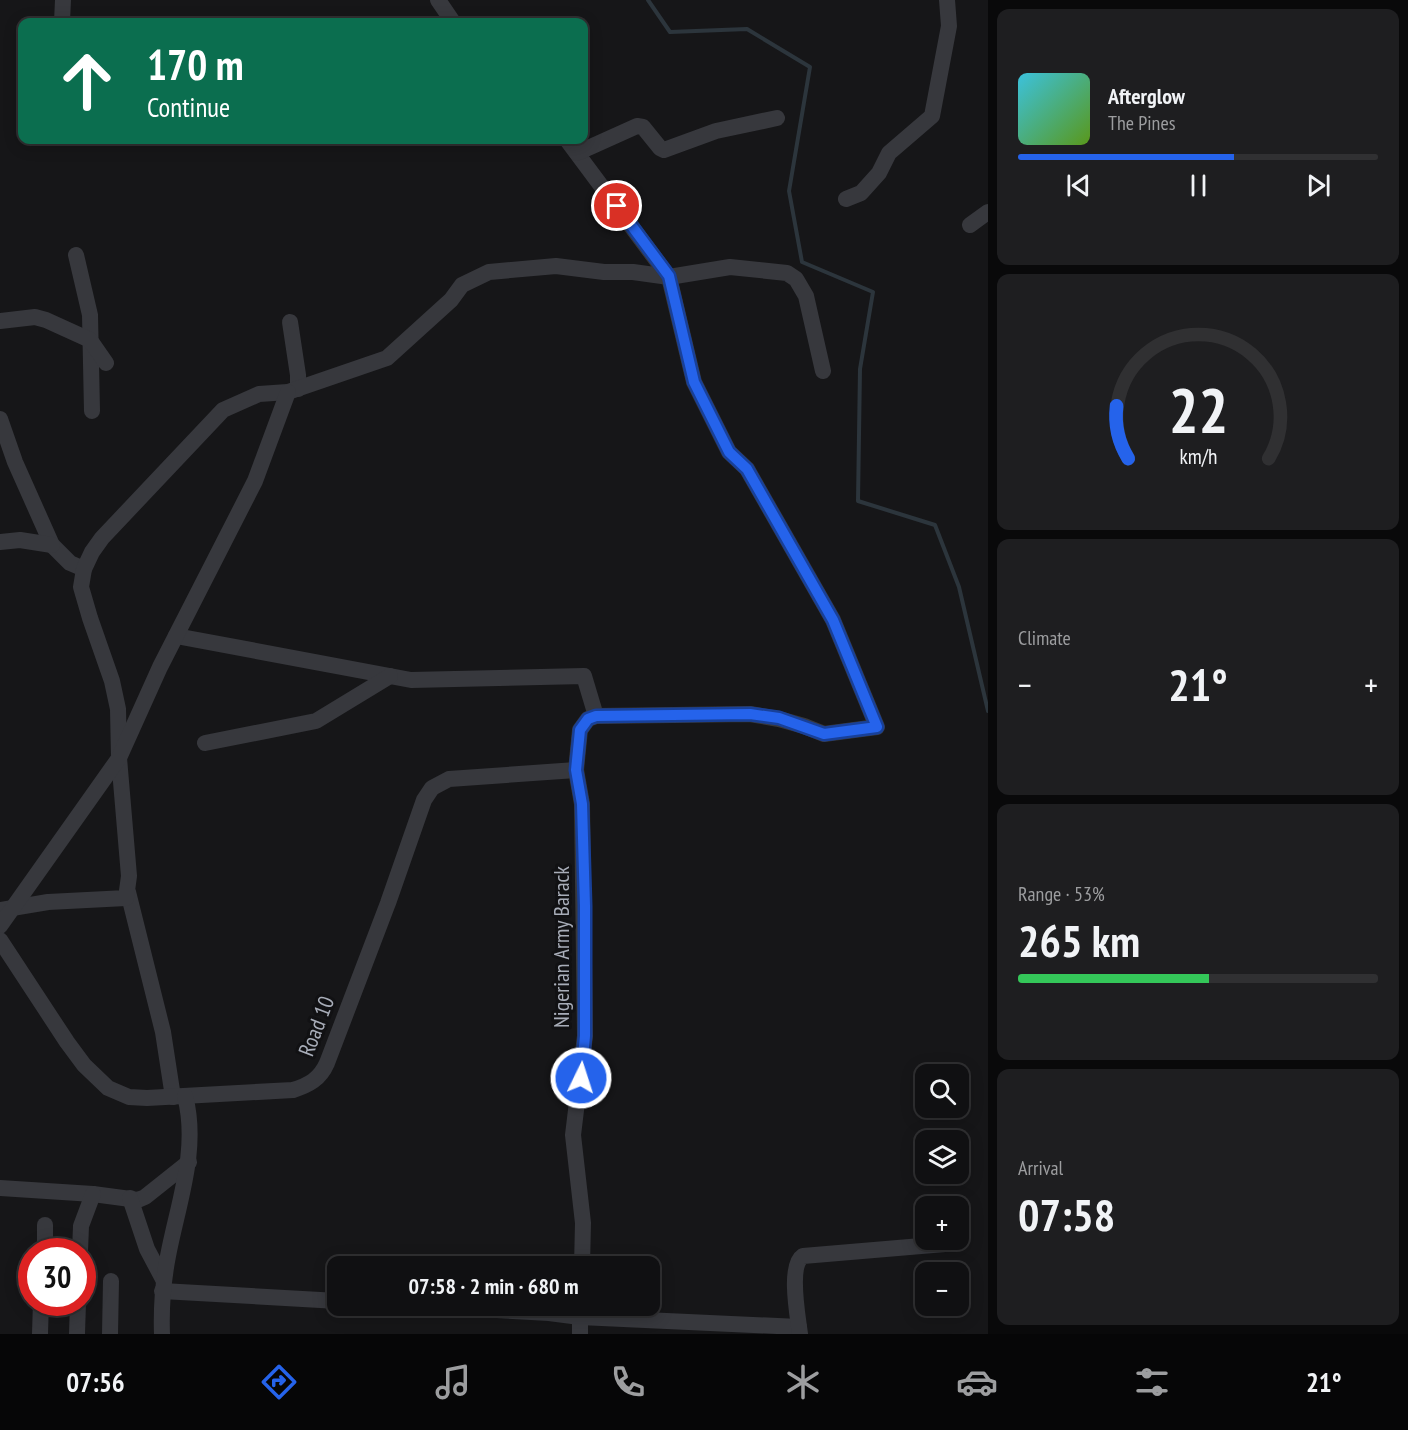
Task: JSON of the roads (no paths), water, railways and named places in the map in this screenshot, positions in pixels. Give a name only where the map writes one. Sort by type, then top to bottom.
[{"type":"street","points":[[62,18],[63,0]]},
{"type":"street","points":[[438,0],[450,18]]},
{"type":"street","points":[[846,199],[861,193],[879,173],[889,153],[932,116],[949,26],[947,0]]},
{"type":"street","points":[[588,141],[637,126],[644,127],[664,150],[716,131],[777,118]]},
{"type":"street","points":[[176,636],[411,680],[584,676],[596,716],[750,714],[779,718],[824,734],[877,727],[833,620],[747,469],[729,452],[694,382],[669,276],[572,146]]},
{"type":"street","points":[[970,225],[988,212]]},
{"type":"street","points":[[76,255],[88,307],[92,411]]},
{"type":"street","points":[[7,909],[48,902],[126,898],[129,876],[119,758],[118,709],[112,681],[81,587],[84,569],[102,538],[223,410],[259,394],[293,390],[387,358],[451,300],[462,285],[489,272],[556,266],[669,276],[730,267],[791,275],[806,296],[823,371]]},
{"type":"street","points":[[0,321],[41,318],[90,340],[105,363]]},
{"type":"street","points":[[0,926],[7,909],[119,758],[176,636],[255,481],[298,375],[290,322]]},
{"type":"street","points":[[0,419],[15,462],[52,545],[70,563],[84,569]]},
{"type":"street","points":[[0,542],[20,540],[52,545]]},
{"type":"street","points":[[205,743],[316,721],[390,676]]},
{"type":"street","name":"Nigerian Army Barack","points":[[582,1256],[583,1223],[573,1136],[585,1036],[582,804],[576,770],[580,730],[588,719],[596,716]]},
{"type":"street","name":"Road 10","points":[[0,940],[67,1042],[95,1077],[108,1088],[129,1097],[293,1090],[307,1086],[323,1071],[388,903],[424,800],[432,788],[449,778],[576,770]]},
{"type":"street","points":[[128,892],[179,1096],[190,1115],[189,1162],[163,1286],[162,1334]]},
{"type":"street","points":[[0,1188],[93,1194],[138,1200],[189,1162]]},
{"type":"street","points":[[81,1238],[81,1226],[93,1194]]},
{"type":"street","points":[[130,1198],[147,1249],[163,1286]]},
{"type":"street","points":[[45,1225],[45,1238]]},
{"type":"street","points":[[564,1316],[580,1319],[800,1330],[795,1270],[798,1259],[803,1256],[915,1247]]},
{"type":"street","points":[[110,1334],[111,1281]]},
{"type":"street","points":[[163,1286],[327,1300]]},
{"type":"street","points":[[40,1334],[41,1316]]},
{"type":"street","points":[[78,1316],[78,1334]]},
{"type":"waterway","points":[[648,0],[670,32],[747,29],[810,67],[789,191],[802,262],[873,292],[860,369],[858,501],[935,525],[959,587],[988,711]]}]
